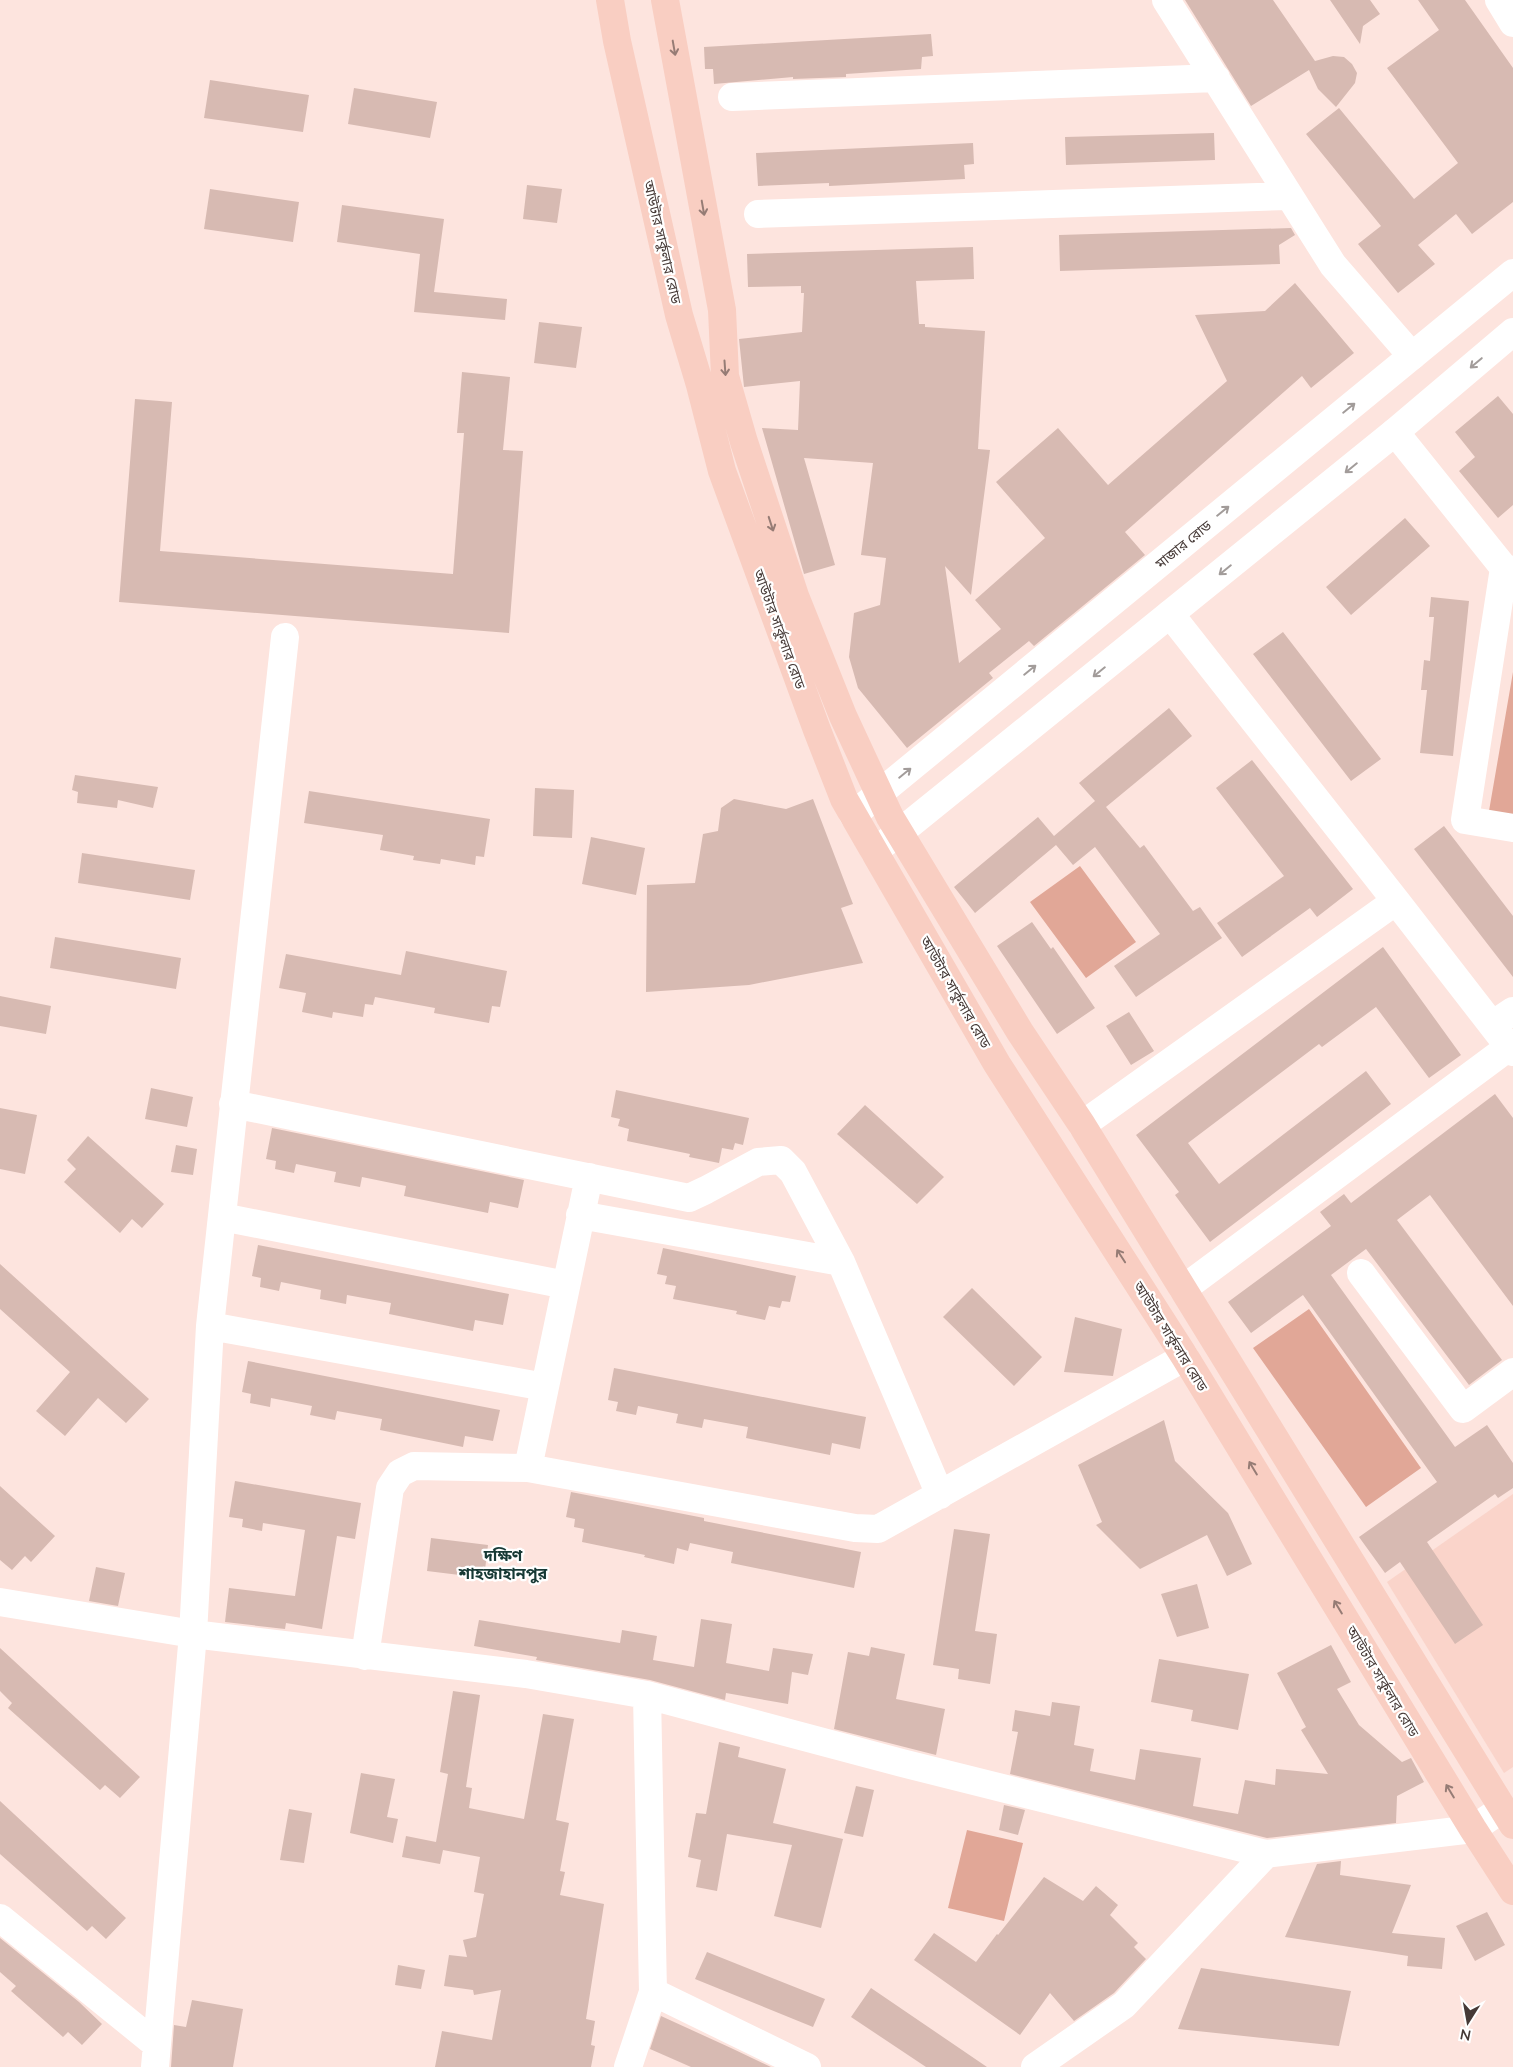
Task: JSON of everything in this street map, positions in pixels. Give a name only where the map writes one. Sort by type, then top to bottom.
[{"type":"main road","name":"আউটার সার্কুলার রোড","points":[[610,0],[617,41],[680,314],[722,470],[844,799],[997,1064],[1185,1357],[1473,1829],[1513,1891]]},
{"type":"main road","name":"আউটার সার্কুলার রোড","points":[[665,0],[722,310],[725,376],[744,442],[795,596],[843,716],[878,795],[899,833],[1020,1032],[1082,1125],[1508,1817]]},
{"type":"street","points":[[1166,0],[1333,265],[1412,356]]},
{"type":"street","points":[[1499,0],[1513,23]]},
{"type":"street","points":[[732,97],[1216,78]]},
{"type":"street","points":[[758,214],[1288,196]]},
{"type":"street","name":"মাজার রোড","points":[[853,815],[1513,273]]},
{"type":"street","points":[[874,851],[899,833],[1395,432],[1513,332]]},
{"type":"street","points":[[1395,432],[1508,569],[1465,820],[1513,828]]},
{"type":"street","points":[[1170,614],[1396,901],[1502,1018],[1511,1049],[1183,1289]]},
{"type":"street","points":[[156,2056],[193,1634],[210,1326],[284,637]]},
{"type":"street","points":[[1082,1125],[1396,901]]},
{"type":"street","points":[[234,1104],[689,1198],[758,1162],[781,1160],[793,1172],[841,1262],[940,1495]]},
{"type":"street","points":[[528,1468],[589,1177]]},
{"type":"street","points":[[580,1215],[841,1262]]},
{"type":"street","points":[[222,1217],[566,1285]]},
{"type":"street","points":[[1360,1273],[1463,1409],[1513,1372]]},
{"type":"street","points":[[210,1326],[545,1387]]},
{"type":"street","points":[[365,1656],[390,1488],[400,1473],[414,1466],[528,1468],[855,1528],[878,1529],[1185,1357]]},
{"type":"street","points":[[0,1602],[193,1634],[526,1674],[647,1695],[902,1763],[1266,1854],[1473,1829],[1508,1817]]},
{"type":"street","points":[[628,2067],[653,1992],[647,1695]]},
{"type":"street","points":[[1035,2067],[1124,2005],[1266,1854]]},
{"type":"street","points":[[0,1918],[156,2056]]},
{"type":"street","points":[[653,1992],[807,2067]]},
{"type":"shaded area","points":[[1513,672],[1513,815],[1489,811]]},
{"type":"shaded area","points":[[1080,866],[1136,942],[1086,978],[1030,902]]},
{"type":"shaded area","points":[[1309,1309],[1421,1468],[1366,1507],[1253,1348]]},
{"type":"shaded area","points":[[1513,1494],[1513,1767],[1504,1773],[1387,1582]]},
{"type":"shaded area","points":[[967,1830],[1023,1843],[1004,1921],[948,1908]]},
{"type":"building","points":[[1185,0],[1273,0],[1315,61],[1333,56],[1344,57],[1352,64],[1357,73],[1355,83],[1336,107],[1318,89],[1309,70],[1251,106]]},
{"type":"building","points":[[1330,0],[1370,0],[1380,14],[1363,26],[1360,44]]},
{"type":"building","points":[[1418,0],[1465,0],[1513,68],[1513,202],[1472,234],[1456,214],[1418,245],[1435,264],[1398,293],[1358,244],[1381,226],[1306,134],[1339,108],[1414,199],[1458,163],[1387,68],[1439,30]]},
{"type":"building","points":[[931,34],[933,56],[922,57],[921,69],[846,74],[846,77],[793,79],[793,77],[714,84],[713,69],[705,69],[704,47]]},
{"type":"building","points":[[210,80],[309,95],[303,132],[204,118]]},
{"type":"building","points":[[354,88],[437,102],[430,138],[348,124]]},
{"type":"building","points":[[1214,133],[1215,160],[1066,165],[1065,137]]},
{"type":"building","points":[[973,143],[974,164],[964,165],[965,179],[829,186],[829,183],[758,186],[756,153]]},
{"type":"building","points":[[527,185],[562,189],[557,223],[523,219]]},
{"type":"building","points":[[210,189],[299,202],[293,242],[204,229]]},
{"type":"building","points":[[342,205],[444,219],[434,292],[507,299],[505,320],[414,312],[420,254],[337,242]]},
{"type":"building","points":[[1291,228],[1295,235],[1279,245],[1280,264],[1060,271],[1059,235]]},
{"type":"building","points":[[973,247],[974,279],[916,281],[919,324],[925,324],[925,327],[985,331],[978,449],[990,450],[971,595],[945,566],[959,663],[1001,629],[975,600],[1045,538],[996,482],[1058,428],[1108,485],[1227,381],[1195,315],[1265,311],[1295,283],[1354,353],[1311,388],[1302,376],[1125,532],[1145,555],[1034,646],[1029,641],[989,673],[993,678],[907,748],[858,688],[849,657],[854,613],[880,605],[886,558],[861,555],[873,463],[804,458],[835,565],[804,574],[762,428],[798,430],[800,381],[744,387],[739,339],[802,332],[804,293],[801,293],[801,286],[748,287],[747,254]]},
{"type":"building","points":[[539,322],[582,327],[576,368],[534,363]]},
{"type":"building","points":[[462,372],[510,377],[503,450],[523,451],[509,633],[119,602],[135,399],[172,402],[160,551],[453,574],[464,433],[457,433]]},
{"type":"building","points":[[1498,396],[1513,414],[1513,505],[1498,518],[1459,471],[1475,457],[1455,432]]},
{"type":"building","points":[[1405,518],[1430,546],[1351,615],[1326,587]]},
{"type":"building","points":[[1431,597],[1469,601],[1453,756],[1420,753],[1427,690],[1421,690],[1424,660],[1430,661],[1434,617],[1429,617]]},
{"type":"building","points":[[1283,632],[1381,759],[1351,781],[1253,654]]},
{"type":"building","points":[[1169,708],[1192,736],[1106,807],[1140,848],[1144,845],[1193,911],[1200,907],[1222,938],[1136,997],[1114,966],[1160,934],[1095,847],[1073,865],[1056,845],[975,913],[954,887],[1038,817],[1054,836],[1095,801],[1079,783]]},
{"type":"building","points":[[1252,760],[1353,889],[1317,917],[1310,908],[1242,957],[1217,923],[1284,876],[1216,788]]},
{"type":"building","points":[[75,775],[158,787],[153,808],[118,800],[117,808],[77,803],[78,792],[72,790]]},
{"type":"building","points":[[535,788],[574,790],[572,838],[533,836]]},
{"type":"building","points":[[309,791],[490,819],[484,857],[476,856],[475,865],[441,859],[440,864],[413,860],[414,856],[380,850],[383,835],[304,823]]},
{"type":"building","points":[[734,799],[786,809],[813,799],[853,904],[841,908],[863,963],[749,985],[646,992],[647,885],[695,883],[703,834],[718,831],[721,808]]},
{"type":"building","points":[[1444,826],[1513,916],[1513,977],[1414,849]]},
{"type":"building","points":[[591,837],[645,848],[636,895],[582,884]]},
{"type":"building","points":[[82,853],[195,870],[190,900],[78,883]]},
{"type":"building","points":[[1032,922],[1051,949],[1053,947],[1095,1008],[1057,1034],[997,946]]},
{"type":"building","points":[[55,937],[181,958],[176,989],[50,968]]},
{"type":"building","points":[[1383,947],[1461,1055],[1429,1078],[1376,1007],[1322,1047],[1319,1044],[1188,1143],[1219,1184],[1366,1071],[1391,1104],[1210,1242],[1175,1195],[1179,1192],[1136,1135]]},
{"type":"building","points":[[406,951],[507,971],[500,1007],[492,1006],[489,1023],[434,1013],[435,1008],[375,997],[373,1005],[365,1004],[363,1017],[333,1012],[332,1018],[302,1012],[306,993],[279,988],[286,954],[401,975]]},
{"type":"building","points":[[0,996],[51,1006],[46,1034],[0,1026]]},
{"type":"building","points":[[1129,1012],[1154,1051],[1131,1065],[1106,1026]]},
{"type":"building","points":[[151,1088],[193,1097],[187,1127],[145,1119]]},
{"type":"building","points":[[616,1090],[749,1118],[743,1145],[735,1143],[733,1150],[722,1148],[719,1163],[689,1157],[690,1154],[627,1141],[629,1129],[618,1126],[620,1119],[611,1117]]},
{"type":"building","points":[[1495,1094],[1513,1118],[1513,1306],[1430,1195],[1397,1220],[1502,1360],[1469,1385],[1366,1249],[1331,1275],[1455,1447],[1487,1425],[1513,1463],[1513,1488],[1498,1498],[1495,1494],[1427,1542],[1483,1625],[1455,1644],[1400,1562],[1385,1573],[1359,1537],[1437,1482],[1303,1295],[1251,1333],[1228,1302],[1331,1226],[1320,1212],[1344,1194],[1351,1203]]},
{"type":"building","points":[[865,1105],[944,1177],[917,1204],[837,1134]]},
{"type":"building","points":[[0,1108],[37,1115],[25,1174],[0,1169]]},
{"type":"building","points":[[272,1128],[524,1180],[518,1208],[490,1202],[488,1213],[404,1196],[406,1186],[362,1177],[360,1187],[334,1182],[336,1172],[296,1164],[294,1173],[275,1169],[276,1161],[266,1159]]},
{"type":"building","points":[[88,1136],[164,1204],[142,1228],[132,1219],[120,1233],[64,1182],[76,1169],[67,1160]]},
{"type":"building","points":[[176,1145],[197,1149],[193,1175],[171,1172]]},
{"type":"building","points":[[258,1245],[509,1294],[503,1325],[475,1320],[473,1331],[389,1314],[391,1303],[347,1295],[346,1304],[320,1299],[321,1290],[281,1282],[279,1291],[260,1287],[261,1278],[252,1276]]},
{"type":"building","points":[[663,1248],[796,1276],[790,1302],[782,1301],[780,1308],[769,1306],[765,1320],[736,1314],[737,1311],[673,1299],[676,1286],[665,1284],[667,1276],[657,1274]]},
{"type":"building","points":[[0,1264],[149,1399],[126,1423],[98,1398],[65,1436],[36,1411],[70,1372],[0,1309]]},
{"type":"building","points":[[972,1288],[1042,1357],[1014,1386],[943,1317]]},
{"type":"building","points":[[1075,1317],[1122,1329],[1113,1376],[1064,1372]]},
{"type":"building","points":[[248,1361],[500,1410],[493,1441],[465,1436],[463,1447],[380,1430],[382,1419],[337,1411],[335,1420],[310,1415],[312,1406],[271,1398],[270,1407],[250,1403],[251,1394],[242,1392]]},
{"type":"building","points":[[614,1368],[866,1417],[860,1449],[832,1443],[830,1455],[746,1438],[748,1427],[704,1419],[702,1428],[676,1423],[678,1414],[638,1406],[636,1415],[616,1411],[618,1402],[608,1400]]},
{"type":"building","points":[[1164,1420],[1175,1461],[1228,1513],[1252,1564],[1227,1576],[1207,1535],[1140,1569],[1096,1525],[1102,1522],[1078,1465]]},
{"type":"building","points":[[235,1481],[361,1503],[355,1539],[337,1536],[322,1629],[286,1623],[285,1629],[225,1622],[229,1588],[295,1596],[305,1530],[263,1523],[262,1531],[242,1527],[243,1519],[229,1517]]},
{"type":"building","points":[[0,1486],[55,1536],[31,1562],[25,1556],[12,1570],[0,1560]]},
{"type":"building","points":[[571,1492],[861,1552],[854,1588],[731,1563],[733,1552],[690,1543],[688,1551],[677,1548],[674,1564],[644,1557],[645,1555],[582,1542],[584,1529],[574,1527],[575,1519],[566,1517]]},
{"type":"building","points":[[954,1529],[990,1534],[975,1631],[997,1634],[990,1684],[958,1679],[959,1669],[933,1665]]},
{"type":"building","points":[[431,1538],[488,1545],[484,1578],[427,1571]]},
{"type":"building","points":[[96,1567],[125,1573],[118,1606],[89,1601]]},
{"type":"building","points":[[1197,1584],[1209,1628],[1177,1637],[1161,1594]]},
{"type":"building","points":[[701,1619],[732,1624],[726,1663],[769,1671],[773,1648],[813,1654],[808,1675],[792,1672],[788,1704],[726,1693],[725,1700],[650,1680],[536,1660],[537,1657],[474,1646],[479,1620],[620,1643],[622,1630],[657,1636],[653,1660],[694,1667]]},
{"type":"building","points":[[1331,1645],[1351,1682],[1337,1689],[1359,1725],[1402,1762],[1411,1758],[1424,1782],[1397,1796],[1396,1823],[1267,1838],[1010,1774],[1018,1732],[1012,1731],[1015,1710],[1050,1716],[1052,1702],[1080,1706],[1074,1745],[1094,1749],[1090,1771],[1135,1780],[1140,1749],[1201,1758],[1193,1806],[1238,1814],[1245,1780],[1275,1785],[1276,1769],[1328,1774],[1301,1730],[1306,1727],[1277,1673]]},
{"type":"building","points":[[871,1647],[905,1654],[896,1699],[945,1709],[936,1755],[834,1729],[848,1652],[869,1656]]},
{"type":"building","points":[[0,1648],[140,1777],[120,1798],[105,1785],[100,1790],[8,1708],[12,1703],[0,1691]]},
{"type":"building","points":[[1159,1659],[1249,1674],[1238,1730],[1191,1721],[1193,1710],[1151,1702]]},
{"type":"building","points":[[453,1691],[480,1695],[466,1787],[472,1788],[469,1808],[524,1819],[543,1714],[574,1719],[556,1820],[569,1823],[560,1871],[565,1872],[560,1895],[604,1904],[586,2019],[595,2021],[591,2045],[595,2046],[591,2067],[435,2067],[442,2031],[492,2040],[501,1990],[474,1995],[473,1990],[444,1986],[449,1955],[467,1957],[463,1940],[476,1937],[484,1894],[474,1892],[480,1857],[443,1850],[440,1864],[402,1857],[406,1836],[436,1842],[448,1774],[440,1772]]},
{"type":"building","points":[[719,1742],[740,1747],[738,1757],[786,1769],[773,1823],[843,1839],[821,1928],[774,1916],[792,1845],[727,1834],[717,1891],[696,1887],[701,1860],[688,1857],[696,1813],[706,1814]]},
{"type":"building","points":[[361,1773],[395,1779],[387,1817],[398,1819],[393,1843],[350,1833]]},
{"type":"building","points":[[856,1786],[874,1790],[863,1837],[844,1833]]},
{"type":"building","points":[[0,1801],[126,1918],[106,1939],[92,1926],[87,1931],[0,1854]]},
{"type":"building","points":[[1004,1805],[1025,1810],[1018,1835],[999,1830]]},
{"type":"building","points":[[289,1809],[312,1813],[304,1863],[280,1860]]},
{"type":"building","points":[[1341,1861],[1340,1875],[1411,1885],[1392,1933],[1445,1938],[1442,1969],[1407,1966],[1408,1956],[1285,1937],[1317,1864]]},
{"type":"building","points":[[1044,1877],[1083,1901],[1096,1886],[1118,1905],[1110,1915],[1138,1943],[1134,1947],[1146,1959],[1114,1993],[1074,2021],[1050,1993],[1020,2035],[914,1960],[934,1933],[976,1962]]},
{"type":"building","points":[[1487,1912],[1505,1945],[1475,1961],[1456,1926]]},
{"type":"building","points":[[0,1938],[79,2002],[102,2024],[82,2045],[68,2032],[63,2037],[11,1991],[16,1986],[0,1972]]},
{"type":"building","points":[[707,1952],[825,1999],[813,2027],[695,1979]]},
{"type":"building","points":[[398,1965],[425,1970],[421,1989],[395,1985]]},
{"type":"building","points":[[1201,1968],[1351,1991],[1339,2046],[1178,2029]]},
{"type":"building","points":[[871,1988],[987,2067],[926,2067],[851,2017]]},
{"type":"building","points":[[192,2000],[243,2009],[233,2067],[171,2067],[174,2025],[186,2027]]},
{"type":"building","points":[[661,2016],[771,2067],[691,2067],[650,2049]]},
{"type":"district","name":"দক্ষিণ শাহজাহানপুর","points":[[503,1563]]}]
